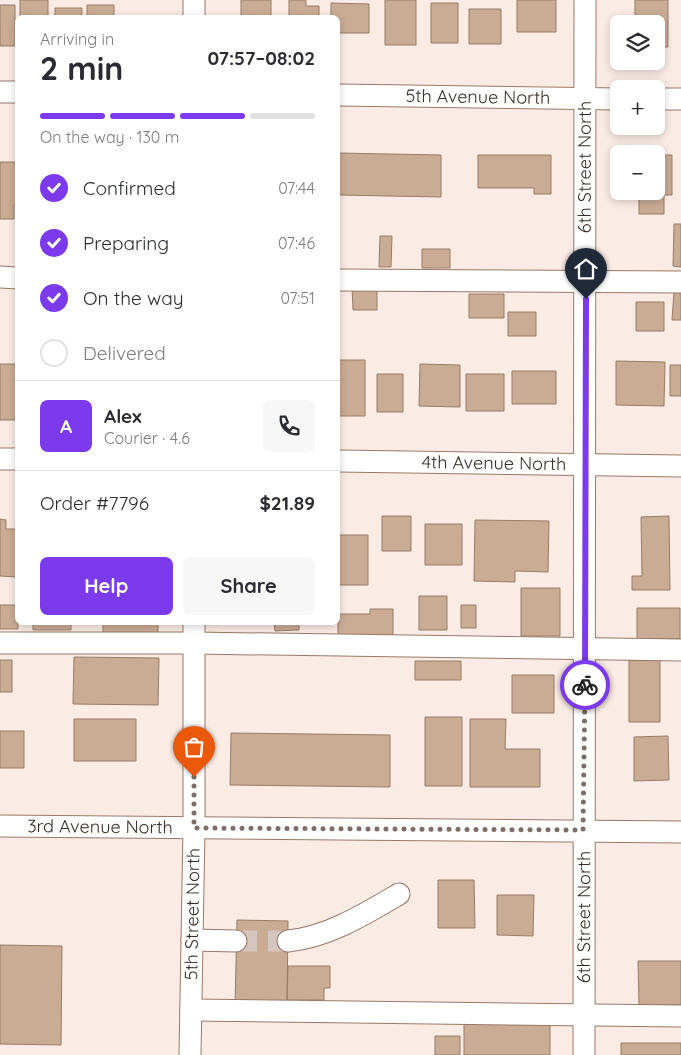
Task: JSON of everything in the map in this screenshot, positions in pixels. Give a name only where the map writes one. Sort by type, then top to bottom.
[{"type":"street","points":[[194,0],[194,15]]},
{"type":"street","name":"6th Street North","points":[[584,1055],[583,830],[586,650],[585,0]]},
{"type":"street","points":[[0,92],[15,92]]},
{"type":"street","name":"5th Avenue North","points":[[340,95],[610,99]]},
{"type":"street","points":[[665,99],[681,99]]},
{"type":"street","points":[[0,277],[15,278]]},
{"type":"street","points":[[340,280],[681,282]]},
{"type":"street","points":[[0,459],[15,459]]},
{"type":"street","name":"4th Avenue North","points":[[340,461],[681,466]]},
{"type":"street","points":[[0,643],[194,633],[586,650],[681,650]]},
{"type":"street","name":"5th Street North","points":[[190,1055],[194,828],[194,633]]},
{"type":"street","name":"3rd Avenue North","points":[[0,826],[681,832]]},
{"type":"street","points":[[288,941],[309,939],[361,916],[399,894]]},
{"type":"street","points":[[192,940],[236,941]]},
{"type":"street","points":[[191,1010],[681,1016]]},
{"type":"building","points":[[20,0],[48,0],[48,15],[20,15]]},
{"type":"building","points":[[241,0],[271,0],[271,15],[241,15]]},
{"type":"building","points":[[289,0],[306,0],[306,6],[319,6],[319,15],[289,15]]},
{"type":"building","points":[[385,0],[416,0],[416,45],[385,45]]},
{"type":"building","points":[[517,0],[556,0],[556,32],[517,32]]},
{"type":"building","points":[[635,0],[668,0],[668,47],[665,47],[665,15],[635,15]]},
{"type":"building","points":[[331,3],[369,4],[369,33],[340,33],[340,15],[331,15]]},
{"type":"building","points":[[431,3],[458,3],[458,43],[431,43]]},
{"type":"building","points":[[0,5],[15,5],[15,46],[0,46]]},
{"type":"building","points":[[87,5],[114,5],[114,15],[87,15]]},
{"type":"building","points":[[55,8],[82,8],[82,15],[55,15]]},
{"type":"building","points":[[469,9],[501,9],[501,44],[469,44]]},
{"type":"building","points":[[340,153],[441,155],[441,197],[340,195]]},
{"type":"building","points":[[478,155],[551,155],[551,194],[534,194],[534,188],[478,188]]},
{"type":"building","points":[[665,155],[672,155],[672,195],[665,195]]},
{"type":"building","points":[[0,162],[15,162],[14,219],[0,219]]},
{"type":"building","points":[[639,200],[664,200],[664,214],[639,214]]},
{"type":"building","points":[[674,224],[681,224],[681,267],[673,266]]},
{"type":"building","points":[[380,236],[392,236],[391,267],[379,267]]},
{"type":"building","points":[[422,249],[450,249],[450,268],[422,268]]},
{"type":"building","points":[[377,286],[377,310],[353,310],[352,287]]},
{"type":"building","points":[[674,292],[681,293],[681,320],[672,320]]},
{"type":"building","points":[[469,294],[504,294],[504,318],[469,318]]},
{"type":"building","points":[[636,302],[664,302],[664,331],[636,331]]},
{"type":"building","points":[[508,312],[536,312],[536,336],[508,336]]},
{"type":"building","points":[[340,360],[365,360],[365,416],[340,416]]},
{"type":"building","points":[[616,361],[665,362],[664,406],[616,405]]},
{"type":"building","points":[[0,364],[15,364],[15,420],[0,420]]},
{"type":"building","points":[[420,364],[460,365],[460,407],[419,406]]},
{"type":"building","points":[[670,365],[681,365],[681,396],[670,396]]},
{"type":"building","points":[[512,371],[556,371],[556,404],[512,404]]},
{"type":"building","points":[[377,374],[403,374],[403,412],[377,412]]},
{"type":"building","points":[[466,374],[504,374],[504,411],[466,411]]},
{"type":"building","points":[[382,516],[411,516],[411,551],[382,551]]},
{"type":"building","points":[[669,516],[670,590],[632,590],[632,576],[642,576],[641,517]]},
{"type":"building","points":[[0,519],[6,520],[6,529],[15,529],[15,577],[0,576]]},
{"type":"building","points":[[475,520],[549,521],[548,572],[515,571],[515,582],[474,581]]},
{"type":"building","points":[[425,524],[462,524],[462,565],[425,565]]},
{"type":"building","points":[[340,535],[368,535],[368,585],[340,585]]},
{"type":"building","points":[[521,588],[560,588],[560,636],[521,636]]},
{"type":"building","points":[[419,596],[447,596],[447,630],[419,630]]},
{"type":"building","points":[[0,605],[15,605],[15,625],[18,625],[18,629],[0,629]]},
{"type":"building","points":[[461,605],[476,605],[476,628],[461,628]]},
{"type":"building","points":[[637,608],[680,608],[680,639],[637,639]]},
{"type":"building","points":[[370,609],[393,609],[393,636],[338,636],[340,614],[370,614]]},
{"type":"building","points":[[33,625],[71,625],[71,630],[33,630]]},
{"type":"building","points":[[103,625],[158,625],[158,636],[103,636]]},
{"type":"building","points":[[274,625],[299,625],[299,630],[275,631]]},
{"type":"building","points":[[74,657],[159,658],[158,705],[73,704]]},
{"type":"building","points":[[0,660],[12,660],[12,692],[0,692]]},
{"type":"building","points":[[629,660],[660,660],[660,722],[629,722]]},
{"type":"building","points":[[415,661],[461,661],[461,680],[415,680]]},
{"type":"building","points":[[512,675],[554,675],[554,713],[512,713]]},
{"type":"building","points":[[425,717],[462,717],[462,786],[425,786]]},
{"type":"building","points":[[74,719],[136,719],[136,761],[74,761]]},
{"type":"building","points":[[470,719],[506,719],[505,749],[540,749],[540,787],[470,787]]},
{"type":"building","points":[[0,731],[24,731],[24,768],[0,768]]},
{"type":"building","points":[[231,733],[390,735],[390,787],[230,785]]},
{"type":"building","points":[[668,736],[669,780],[634,781],[634,737]]},
{"type":"building","points":[[438,880],[474,880],[475,928],[438,928]]},
{"type":"building","points":[[497,895],[534,895],[533,936],[497,935]]},
{"type":"building","points":[[237,920],[288,921],[287,1007],[235,1006]]},
{"type":"building","points":[[0,945],[62,946],[61,1045],[0,1044]]},
{"type":"building","points":[[638,961],[681,961],[681,1005],[639,1005]]},
{"type":"building","points":[[288,966],[330,966],[330,988],[324,988],[324,1000],[287,1000]]},
{"type":"building","points":[[550,1023],[550,1055],[464,1055],[464,1024]]},
{"type":"building","points":[[435,1036],[460,1036],[460,1055],[435,1055]]},
{"type":"building","points":[[621,1043],[681,1043],[681,1055],[621,1055]]},
{"type":"tunnel","points":[[236,941],[288,941]]},
{"type":"way so far","points":[[194,777],[194,828],[583,830],[585,685]]},
{"type":"route","points":[[585,685],[586,299]]}]
